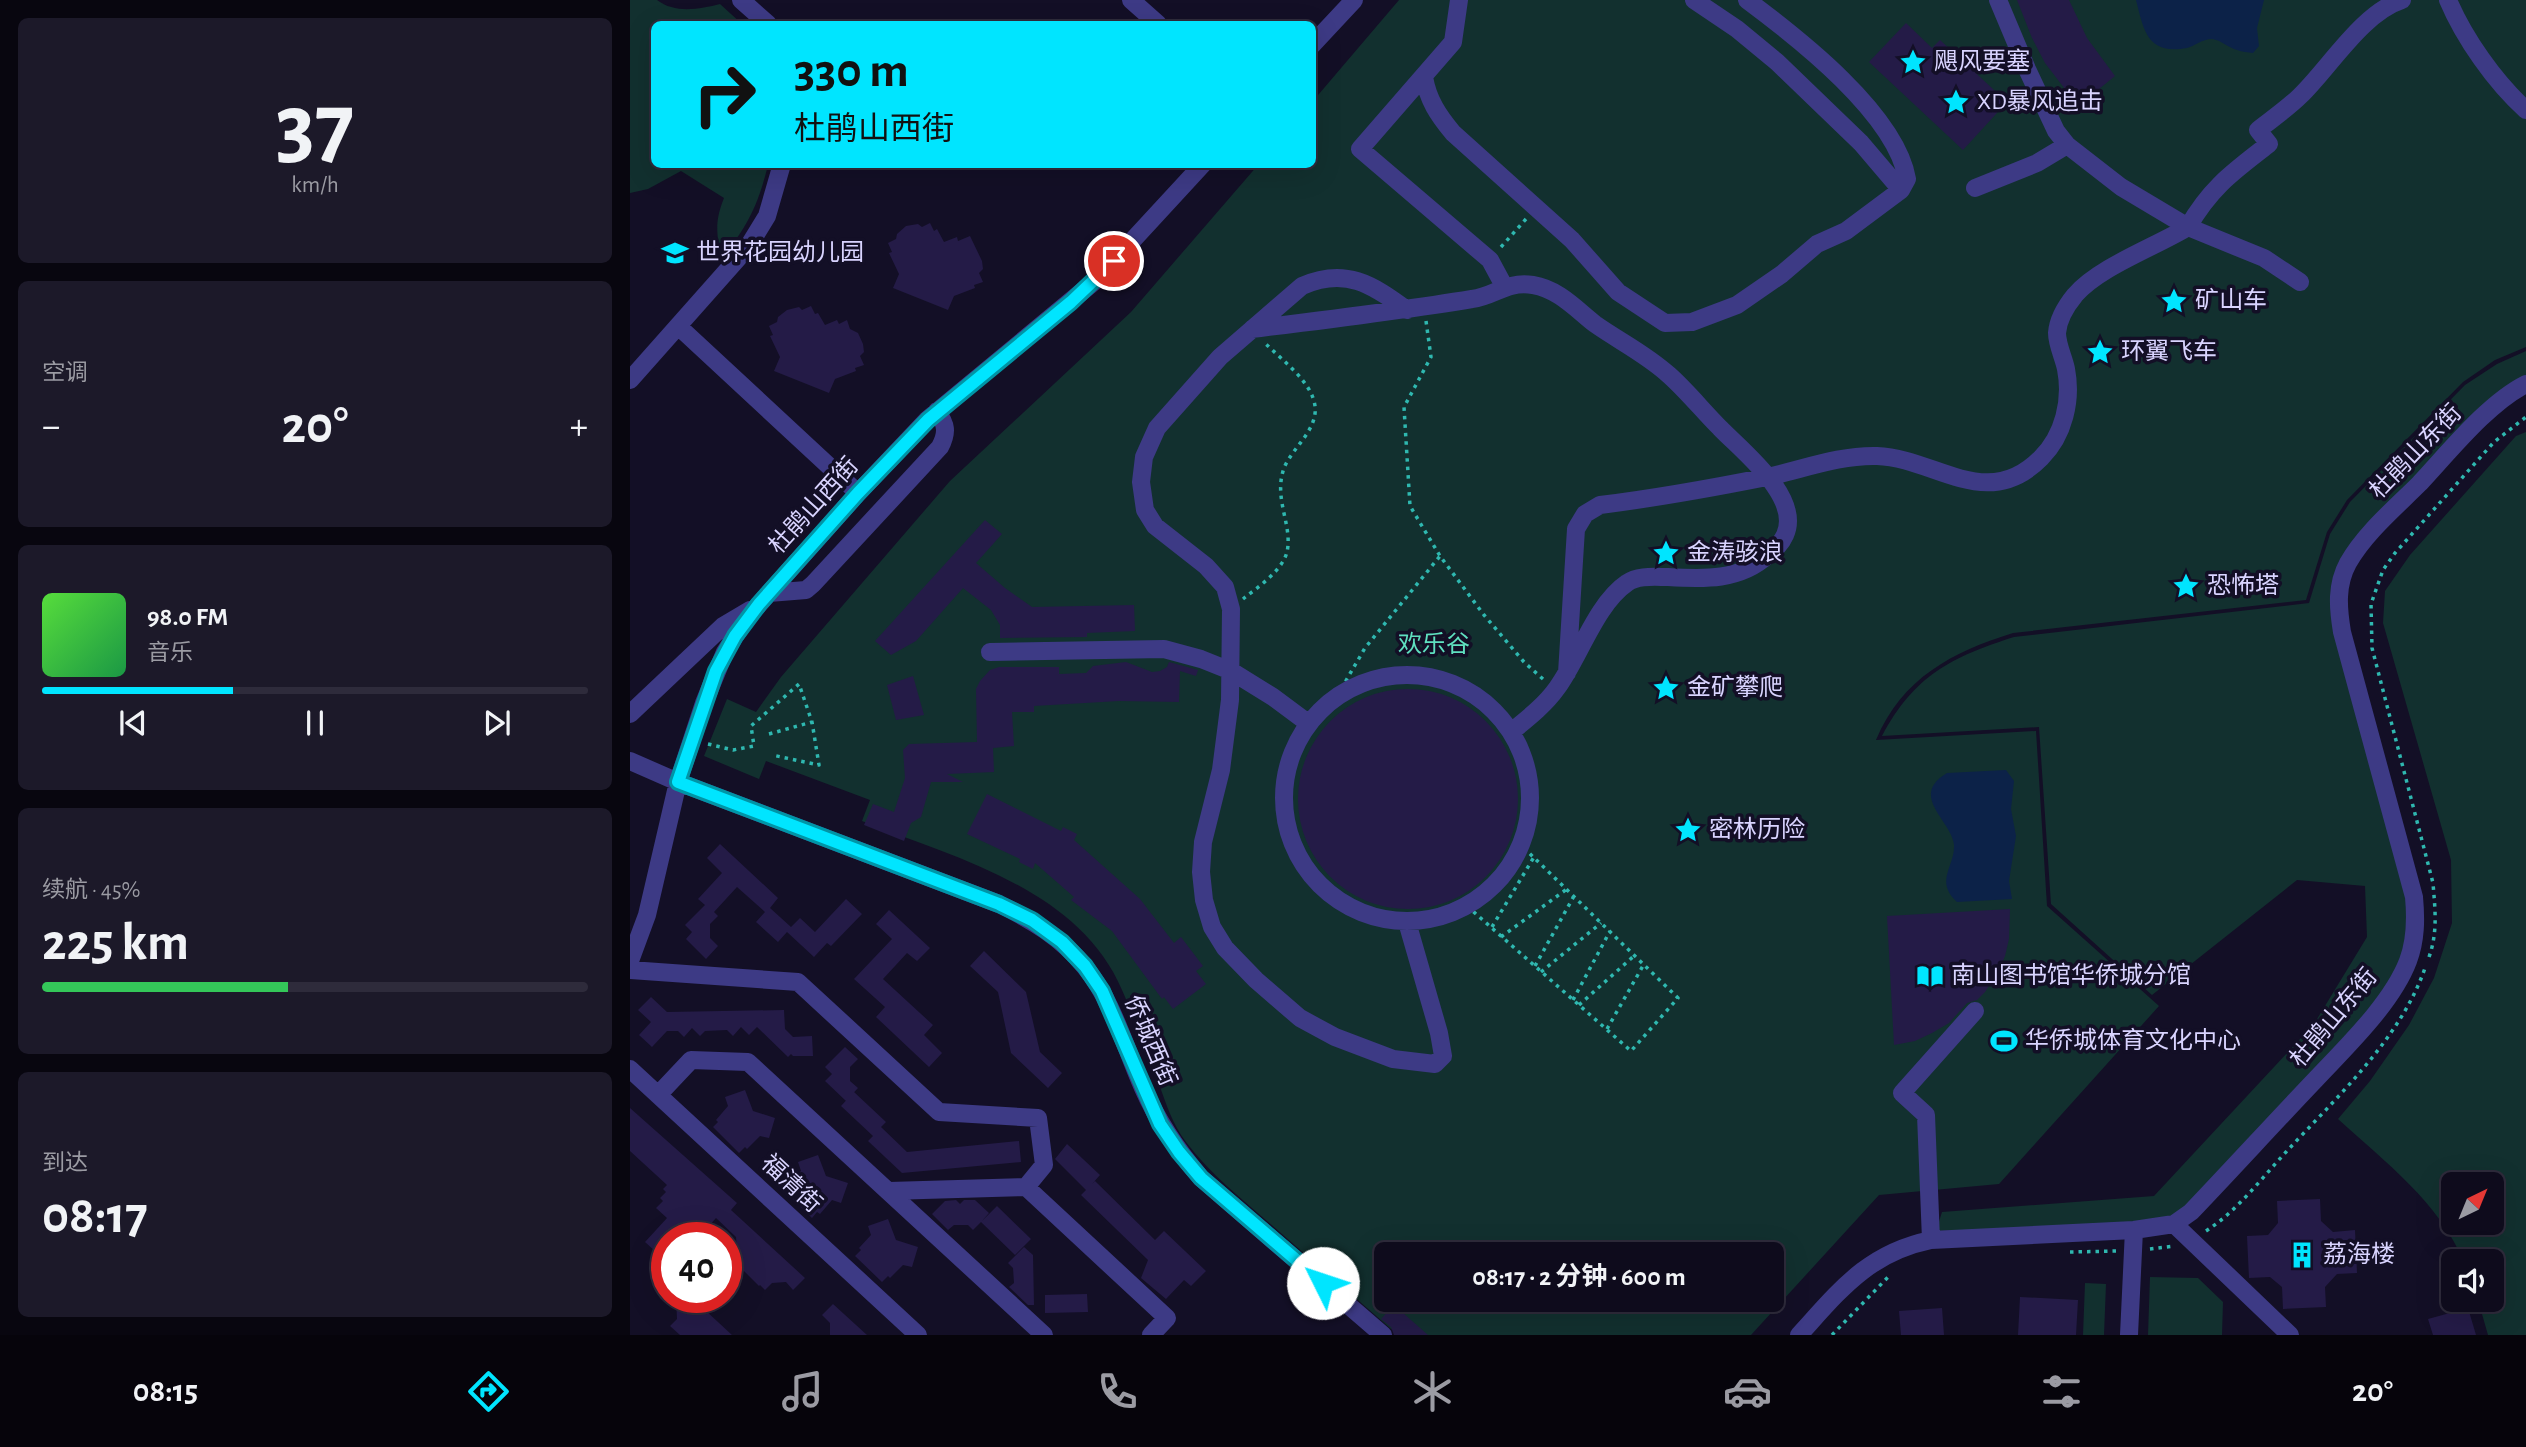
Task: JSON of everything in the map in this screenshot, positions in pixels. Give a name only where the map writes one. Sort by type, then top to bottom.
[{"type":"street","points":[[741,0],[765,21]]},
{"type":"street","points":[[1131,0],[1155,21]]},
{"type":"street","points":[[1316,41],[1354,0]]},
{"type":"street","points":[[1459,0],[1453,43],[1360,149],[1490,260],[1504,286]]},
{"type":"street","points":[[1694,0],[1715,6],[1777,62],[1861,143],[1901,190]]},
{"type":"street","points":[[1424,77],[1427,95],[1453,133],[1572,240],[1618,292],[1665,323],[1692,322],[1737,305],[1782,274],[1817,244],[1846,231],[1901,190],[1907,179],[1905,168],[1887,134],[1846,83],[1747,0]]},
{"type":"street","points":[[1998,0],[2056,131],[2067,145],[2121,187],[2188,227],[2264,258],[2300,282]]},
{"type":"street","points":[[1567,673],[1576,529],[1585,514],[1600,505],[1769,477],[1859,456],[1900,459],[1955,479],[1973,482],[2010,478],[2041,458],[2053,444],[2066,413],[2068,383],[2057,334],[2062,314],[2087,283],[2188,227],[2203,202],[2223,181],[2269,144],[2258,130],[2299,97],[2366,24],[2390,4],[2402,0]]},
{"type":"street","points":[[2448,0],[2457,22],[2481,57],[2526,110]]},
{"type":"street","points":[[1975,188],[2037,163],[2067,145]]},
{"type":"street","points":[[632,373],[678,326],[759,232],[773,200],[781,168]]},
{"type":"street","name":"杜鹃山西街","points":[[630,961],[647,915],[678,782],[716,671],[735,636],[764,598],[858,493],[937,411],[1096,280],[1199,168]]},
{"type":"street","points":[[1407,922],[1439,1033],[1443,1056],[1435,1064],[1394,1059],[1335,1037],[1300,1018],[1256,980],[1225,948],[1212,927],[1204,900],[1201,872],[1203,842],[1222,760],[1231,671],[1231,609],[1225,587],[1206,566],[1155,526],[1145,510],[1141,482],[1144,457],[1157,428],[1220,358],[1302,286],[1317,279],[1346,278],[1379,289],[1416,309]]},
{"type":"street","points":[[1252,329],[1478,299],[1504,286],[1536,286],[1575,306],[1669,375],[1769,477],[1788,519],[1786,533],[1779,545],[1761,562],[1729,576],[1705,579],[1652,576],[1637,578],[1627,583],[1607,604],[1556,690],[1537,711],[1511,732]]},
{"type":"street","points":[[678,326],[858,493]]},
{"type":"street","name":"杜鹃山东街","points":[[2174,1224],[2191,1212],[2344,1049],[2389,995],[2407,962],[2415,933],[2414,897],[2342,632],[2339,614],[2340,586],[2347,565],[2368,537],[2491,409],[2526,384]]},
{"type":"street","points":[[630,714],[723,626],[764,598],[806,590],[813,584],[940,447],[946,430],[945,422],[937,411]]},
{"type":"street","points":[[990,652],[1164,649],[1231,671],[1308,723]]},
{"type":"street","points":[[1411,674],[1450,682],[1485,702],[1511,732],[1526,766],[1531,804],[1528,851],[1491,889],[1467,906],[1438,918],[1407,922],[1373,917],[1342,903],[1316,881],[1296,853],[1286,820],[1284,786],[1292,753],[1308,723],[1336,696],[1372,679],[1411,674]]},
{"type":"street","name":"侨城西街","points":[[630,761],[678,782],[999,904],[1032,920],[1062,942],[1085,966],[1102,991],[1144,1091],[1160,1124],[1179,1152],[1209,1184],[1383,1335]]},
{"type":"street","points":[[630,970],[798,982],[939,1112],[1038,1118],[1044,1165],[1026,1187]]},
{"type":"street","points":[[1931,1240],[1926,1115],[1902,1093],[1975,1011]]},
{"type":"street","points":[[658,1095],[691,1060],[748,1062],[1044,1335]]},
{"type":"street","name":"福清街","points":[[630,1069],[918,1335]]},
{"type":"street","points":[[889,1191],[1026,1187],[1167,1318],[1151,1335]]},
{"type":"street","points":[[1799,1335],[1858,1273],[1906,1245],[1931,1240],[2134,1230],[2174,1224],[2290,1335]]},
{"type":"street","points":[[2129,1335],[2134,1230]]},
{"type":"path","points":[[1490,260],[1535,208]]},
{"type":"path","points":[[1416,309],[1431,357],[1404,407],[1410,506],[1440,556],[1485,615],[1524,663],[1556,690]]},
{"type":"path","points":[[1231,609],[1270,576],[1287,554],[1279,493],[1284,467],[1314,420],[1315,407],[1310,389],[1252,329]]},
{"type":"path","points":[[2063,1252],[2133,1251],[2175,1246],[2219,1222],[2358,1074],[2410,1003],[2423,975],[2437,920],[2433,883],[2372,648],[2371,604],[2383,570],[2395,553],[2494,442],[2526,417]]},
{"type":"path","points":[[1336,696],[1365,648],[1440,556]]},
{"type":"path","points":[[708,744],[733,750],[754,746],[751,726],[799,684],[813,722],[819,765],[772,755]]},
{"type":"path","points":[[769,734],[813,722]]},
{"type":"path","points":[[1467,906],[1631,1051],[1678,998],[1528,851],[1492,928]]},
{"type":"path","points":[[1501,937],[1567,889]]},
{"type":"path","points":[[1535,966],[1574,896]]},
{"type":"path","points":[[1541,972],[1601,923]]},
{"type":"path","points":[[1573,1000],[1610,931]]},
{"type":"path","points":[[1579,1005],[1635,955]]},
{"type":"path","points":[[1607,1030],[1644,964]]},
{"type":"path","points":[[1832,1335],[1892,1273]]},
{"type":"green space","points":[[630,0],[657,0],[680,9],[720,4],[739,21],[651,21],[651,168],[767,168],[751,215],[721,259],[717,228],[724,198],[681,171],[648,189],[630,193]]},
{"type":"green space","name":"欢乐谷","points":[[1399,0],[2526,0],[2526,347],[2495,360],[2463,382],[2347,500],[2327,532],[2306,600],[2013,633],[1970,649],[1931,670],[1900,700],[1876,740],[2036,731],[2047,906],[2159,1006],[1999,1184],[1879,1195],[1784,1299],[1784,1242],[1374,1242],[1374,1312],[1772,1312],[1751,1335],[1398,1335],[1227,1186],[1186,1142],[1170,1114],[1122,990],[1102,955],[1076,926],[1046,902],[1011,882],[974,864],[862,821],[870,800],[766,761],[759,779],[704,756],[727,699],[756,712],[781,677],[950,481],[1131,312],[1255,168],[1316,168],[1316,97]]},
{"type":"green space","points":[[2526,351],[2526,380],[2337,577],[2406,876],[2411,932],[2386,992],[2172,1220],[2133,1226],[1936,1231],[1942,1212],[2154,1196],[2314,1024],[2367,937],[2365,886],[2297,880],[2152,995],[2051,904],[2039,727],[1882,736],[1894,715],[1907,698],[1936,672],[1971,652],[2014,637],[2309,603],[2330,534],[2350,502],[2465,385],[2497,364]]},
{"type":"green space","points":[[2526,432],[2526,1335],[2488,1335],[2481,1312],[2504,1312],[2504,1249],[2458,1249],[2450,1236],[2504,1236],[2504,1172],[2441,1172],[2441,1222],[2392,1167],[2338,1119],[2370,1081],[2409,1025],[2434,978],[2452,923],[2451,860],[2383,623],[2385,591],[2410,555],[2516,436]]},
{"type":"green space","points":[[2150,1277],[2198,1278],[2223,1302],[2222,1335],[2148,1335]]},
{"type":"green space","points":[[2085,1283],[2106,1284],[2104,1335],[2083,1335]]},
{"type":"water","points":[[2136,0],[2264,0],[2257,28],[2259,46],[2253,53],[2245,52],[2212,39],[2187,48],[2163,48],[2155,44],[2145,31]]},
{"type":"water","points":[[2006,770],[2014,781],[2011,809],[2016,836],[2009,881],[2012,899],[1957,902],[1950,894],[1946,881],[1953,853],[1952,836],[1935,809],[1931,791],[1936,782],[1947,773]]},
{"type":"building","points":[[2017,0],[2069,0],[2087,38],[2115,76],[2078,106],[2045,63]]},
{"type":"building","points":[[1906,23],[1932,48],[1940,40],[2007,102],[1963,150],[1869,62]]},
{"type":"building","points":[[930,223],[944,242],[957,237],[958,241],[970,236],[982,261],[983,269],[979,273],[983,282],[954,296],[948,310],[893,288],[899,274],[889,253],[892,252],[888,243],[896,239],[897,234],[906,226],[918,224],[922,227]]},
{"type":"building","points":[[811,306],[825,325],[837,320],[839,324],[847,320],[850,329],[858,333],[863,344],[864,352],[860,356],[864,365],[835,379],[829,393],[774,371],[780,357],[770,336],[773,335],[769,326],[777,322],[778,317],[787,310],[799,307],[802,310]]},
{"type":"building","points":[[985,520],[1002,534],[976,563],[1005,588],[1032,607],[1134,605],[1135,631],[1087,633],[1087,637],[1000,638],[1000,625],[991,610],[963,588],[916,641],[891,655],[875,641]]},
{"type":"building","points":[[1126,662],[1152,672],[1167,667],[1169,662],[1198,670],[1196,676],[1180,671],[1179,702],[1119,701],[1034,706],[1034,712],[1012,712],[1014,746],[993,748],[994,772],[947,774],[963,782],[931,782],[921,817],[911,823],[904,841],[864,825],[873,804],[894,812],[905,778],[903,750],[909,744],[977,742],[976,689],[990,670],[999,667],[1059,667],[1059,674],[1086,673],[1093,666]]},
{"type":"building","points":[[913,676],[924,715],[896,720],[887,685]]},
{"type":"building","points":[[1408,689],[1429,691],[1460,702],[1486,721],[1505,747],[1516,778],[1516,820],[1505,851],[1486,877],[1460,896],[1429,907],[1408,909],[1387,907],[1356,896],[1330,877],[1311,851],[1300,820],[1298,799],[1300,778],[1311,747],[1330,721],[1356,702],[1387,691]]},
{"type":"building","points":[[987,794],[1061,831],[1063,827],[1077,834],[1074,840],[1140,899],[1174,943],[1181,937],[1203,966],[1196,971],[1206,984],[1173,1009],[1164,997],[1162,999],[1112,931],[1071,900],[1074,897],[1035,863],[1033,869],[1019,862],[1020,859],[967,834]]},
{"type":"building","points":[[720,844],[778,898],[770,908],[791,927],[800,918],[815,932],[846,899],[862,914],[831,946],[827,943],[814,957],[787,932],[778,942],[756,922],[765,912],[737,887],[714,912],[718,916],[710,924],[710,938],[718,946],[706,959],[686,939],[692,932],[685,925],[705,905],[698,899],[722,873],[707,858]]},
{"type":"building","points":[[2010,909],[2009,939],[2005,956],[1985,992],[1977,1000],[1967,1003],[1949,1023],[1932,1033],[1915,1041],[1894,1045],[1887,916]]},
{"type":"building","points":[[889,910],[930,948],[917,961],[907,953],[883,979],[933,1025],[924,1035],[942,1053],[929,1067],[876,1017],[885,1007],[854,979],[892,939],[876,924]]},
{"type":"building","points":[[984,951],[1026,992],[1040,1052],[1062,1073],[1048,1088],[1011,1053],[998,992],[970,966]]},
{"type":"building","points":[[651,997],[667,1012],[784,1010],[785,1029],[793,1037],[812,1036],[813,1056],[791,1054],[788,1057],[757,1027],[749,1035],[741,1027],[733,1036],[727,1030],[705,1031],[700,1036],[692,1028],[684,1037],[678,1031],[667,1031],[652,1047],[639,1035],[651,1022],[638,1010]]},
{"type":"building","points":[[845,1047],[858,1059],[850,1067],[850,1081],[858,1088],[846,1101],[825,1081],[832,1074],[825,1067]]},
{"type":"building","points":[[745,1090],[753,1111],[775,1118],[769,1138],[760,1136],[739,1153],[713,1127],[728,1106],[725,1097]]},
{"type":"building","points":[[854,1092],[886,1122],[881,1127],[907,1152],[1019,1141],[1021,1162],[902,1173],[868,1141],[873,1136],[841,1106]]},
{"type":"building","points":[[630,1108],[737,1203],[731,1210],[805,1278],[793,1290],[786,1282],[772,1283],[765,1290],[759,1286],[742,1269],[742,1222],[720,1222],[716,1218],[712,1222],[663,1222],[667,1218],[656,1208],[663,1201],[660,1198],[666,1192],[663,1189],[667,1185],[630,1151]]},
{"type":"building","points":[[1067,1144],[1100,1175],[1092,1184],[1095,1181],[1155,1240],[1164,1231],[1206,1271],[1191,1286],[1184,1280],[1166,1299],[1141,1278],[1148,1260],[1081,1195],[1086,1190],[1055,1159]]},
{"type":"building","points":[[818,1155],[826,1176],[848,1183],[841,1203],[832,1200],[820,1214],[817,1212],[812,1218],[785,1192],[791,1186],[788,1184],[801,1171],[798,1162]]},
{"type":"building","name":"荔海楼","points":[[2320,1199],[2321,1221],[2333,1232],[2355,1230],[2357,1273],[2337,1274],[2325,1287],[2326,1307],[2283,1309],[2282,1287],[2270,1277],[2249,1278],[2247,1236],[2268,1235],[2278,1223],[2277,1201]]},
{"type":"building","points":[[956,1200],[960,1204],[964,1200],[975,1200],[989,1213],[982,1221],[997,1206],[1031,1239],[1015,1255],[981,1222],[973,1230],[968,1225],[954,1225],[948,1230],[932,1214],[945,1201]]},
{"type":"building","points":[[888,1219],[896,1240],[918,1247],[912,1267],[903,1265],[882,1282],[855,1256],[871,1235],[868,1226]]},
{"type":"building","points":[[651,1235],[651,1247],[645,1242]]},
{"type":"building","points":[[1024,1247],[1033,1255],[1034,1305],[1028,1305],[1009,1287],[1014,1283],[1013,1268],[1008,1263]]},
{"type":"building","points":[[1087,1294],[1088,1312],[1045,1313],[1045,1295]]},
{"type":"building","points":[[2020,1297],[2078,1300],[2076,1335],[2018,1335]]},
{"type":"building","points":[[833,1304],[867,1335],[830,1335],[830,1323],[822,1315]]},
{"type":"building","points":[[1942,1308],[1944,1335],[1901,1335],[1899,1311]]},
{"type":"building","points":[[1388,1312],[1402,1312],[1428,1335],[1394,1335],[1391,1327],[1381,1319]]},
{"type":"building","points":[[2453,1312],[2469,1312],[2476,1335],[2433,1335],[2428,1319]]},
{"type":"building","points":[[677,1313],[708,1313],[732,1335],[680,1335],[670,1326],[677,1319]]},
{"type":"place","name":"飓风要塞","points":[[1913,62]]},
{"type":"place","name":"XD暴风追击","points":[[1956,102]]},
{"type":"place","name":"世界花园幼儿园","points":[[675,253]]},
{"type":"place","name":"矿山车","points":[[2174,301]]},
{"type":"place","name":"环翼飞车","points":[[2100,352]]},
{"type":"place","name":"金涛骇浪","points":[[1666,553]]},
{"type":"place","name":"恐怖塔","points":[[2186,586]]},
{"type":"place","name":"金矿攀爬","points":[[1666,688]]},
{"type":"place","name":"密林历险","points":[[1688,830]]},
{"type":"place","name":"南山图书馆华侨城分馆","points":[[1930,976]]},
{"type":"place","name":"华侨城体育文化中心","points":[[2004,1041]]},
{"type":"place","name":"荔海楼","points":[[2302,1255]]},
{"type":"route","points":[[1114,261],[1071,302],[937,411],[858,493],[759,604],[735,636],[716,671],[678,782],[999,904],[1032,920],[1062,942],[1085,966],[1102,991],[1144,1091],[1160,1124],[1179,1152],[1201,1178],[1323,1283]]}]
